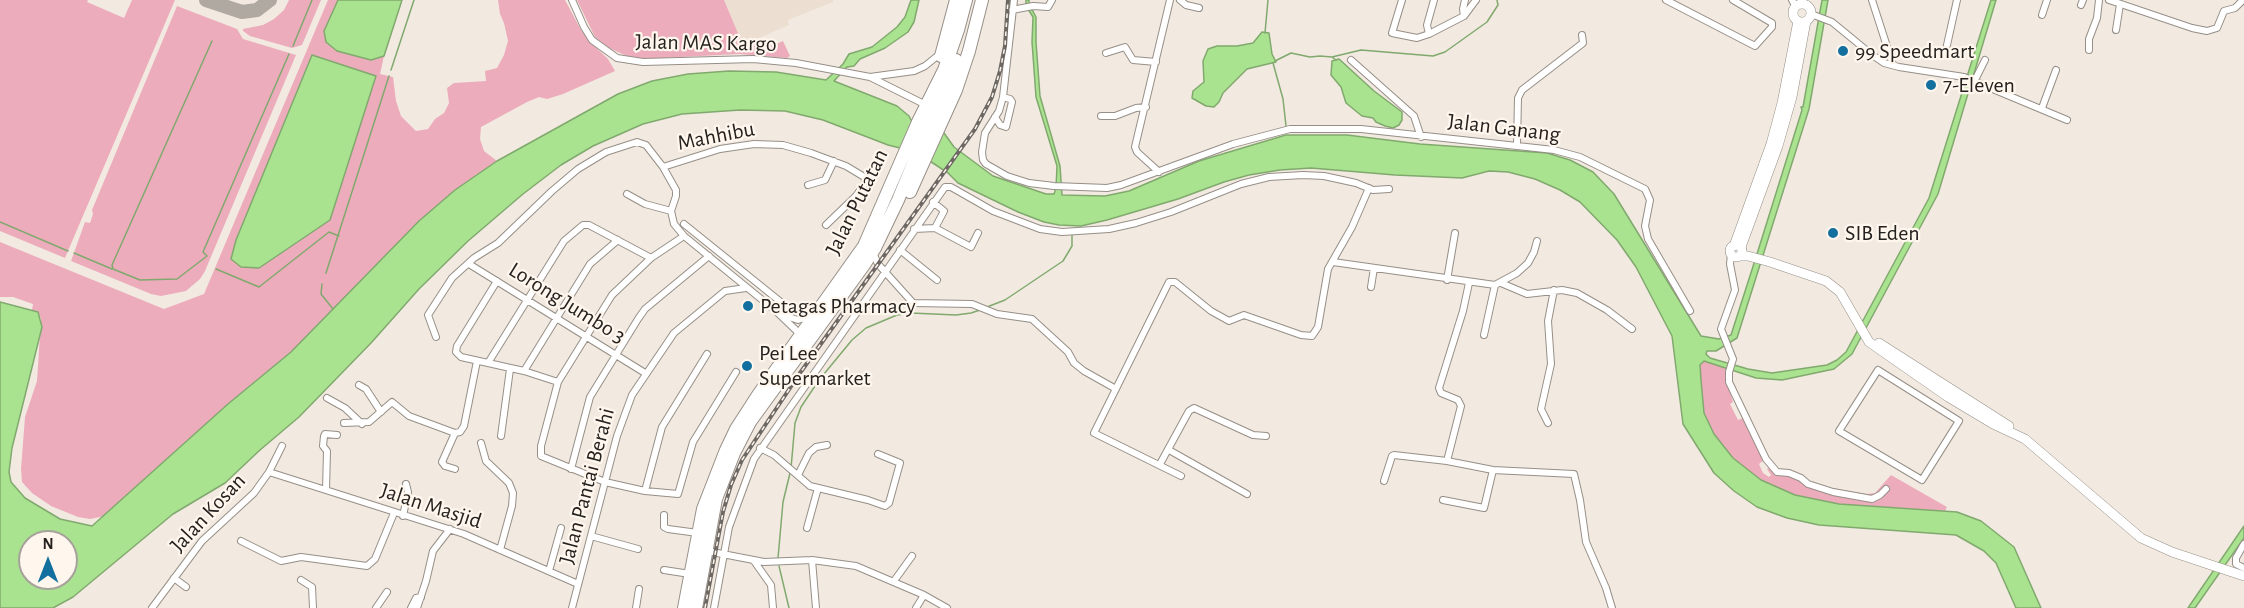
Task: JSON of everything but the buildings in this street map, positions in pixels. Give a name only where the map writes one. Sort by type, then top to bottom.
[{"type":"highway","points":[[918,122],[922,103],[942,52],[956,0]]},
{"type":"highway","name":"Jalan Putatan","points":[[696,608],[718,492],[747,428],[869,265],[881,236],[902,202],[936,124],[966,0]]},
{"type":"highway","name":"Jalan Putatan","points":[[684,608],[703,509],[715,475],[736,429],[864,246],[918,122],[966,32],[974,0]]},
{"type":"highway","points":[[936,124],[969,51],[982,0]]},
{"type":"highway","points":[[869,265],[902,202]]},
{"type":"street","name":"Jalan MAS Kargo","points":[[572,0],[592,40],[617,58],[643,62],[753,59],[834,70],[870,77],[922,103]]},
{"type":"street","name":"Jalan Ganang","points":[[1014,0],[1003,97],[983,139],[982,157],[986,164],[1016,179],[1054,186],[1107,188],[1160,172],[1233,144],[1286,129],[1361,129],[1421,137],[1517,145],[1567,153],[1645,189],[1650,200],[1645,226],[1648,239],[1690,311]]},
{"type":"street","points":[[1012,10],[1048,6],[1052,0]]},
{"type":"street","points":[[1160,172],[1135,149],[1170,0]]},
{"type":"street","points":[[1180,0],[1186,5],[1199,8]]},
{"type":"street","points":[[1402,0],[1392,33],[1417,38],[1464,16],[1476,0]]},
{"type":"street","points":[[1429,34],[1426,25],[1434,0]]},
{"type":"street","points":[[1464,16],[1462,9],[1465,0]]},
{"type":"street","points":[[1666,0],[1752,46],[1772,27],[1771,21],[1733,0]]},
{"type":"street","points":[[1872,0],[1893,65]]},
{"type":"street","points":[[1947,45],[1957,0]]},
{"type":"street","points":[[2042,15],[2047,0]]},
{"type":"street","points":[[2089,50],[2089,39],[2097,18],[2099,0]]},
{"type":"street","points":[[2109,0],[2207,31],[2217,28],[2224,11],[2235,8],[2243,0]]},
{"type":"street","points":[[2116,30],[2120,4]]},
{"type":"street","points":[[1886,489],[1881,495],[1872,499],[1853,496],[1820,489],[1801,478],[1774,470],[1766,459],[1729,382],[1729,372],[1733,362],[1723,337],[1722,328],[1735,290],[1730,264],[1740,252],[1782,104],[1804,9],[1828,19],[1871,54],[1893,65],[1964,77],[2067,120]]},
{"type":"street","points":[[1517,145],[1518,98],[1522,90],[1583,44],[1582,35]]},
{"type":"street","points":[[1106,52],[1125,47],[1133,60],[1156,62]]},
{"type":"street","name":"Jalan MAS Kargo","points":[[870,77],[914,71],[925,66],[942,52]]},
{"type":"street","points":[[1351,60],[1414,116],[1421,137]]},
{"type":"street","points":[[1973,80],[1985,60]]},
{"type":"street","points":[[2042,108],[2056,70]]},
{"type":"street","points":[[995,117],[1000,125],[1006,127],[1012,102],[1011,99],[1003,97]]},
{"type":"street","points":[[1101,116],[1115,116],[1136,108],[1146,107]]},
{"type":"street","points":[[436,338],[428,315],[452,278],[481,253],[498,243],[562,182],[606,152],[625,144],[641,142],[663,166]]},
{"type":"street","name":"Mahhibu","points":[[747,288],[685,237],[672,221],[671,211],[676,190],[663,166],[730,147],[762,143],[792,147],[834,161],[863,175],[866,181],[848,205],[834,215],[826,225]]},
{"type":"street","points":[[808,185],[825,180],[834,161]]},
{"type":"street","points":[[714,608],[734,513],[760,448],[933,202],[948,186],[993,211],[1040,230],[1065,231],[1115,228],[1149,220],[1241,184],[1269,177],[1303,175],[1331,177],[1369,188],[1389,189]]},
{"type":"street","points":[[1181,476],[1094,432],[1169,282],[1175,282],[1211,311],[1229,321],[1244,315],[1301,335],[1312,336],[1318,327],[1325,279],[1369,188]]},
{"type":"street","points":[[627,194],[645,204],[671,211]]},
{"type":"street","points":[[933,202],[944,211],[935,228]]},
{"type":"street","points":[[684,224],[792,311]]},
{"type":"street","points":[[488,363],[564,241],[583,225],[589,225],[651,258]]},
{"type":"street","points":[[914,229],[935,228],[970,247],[978,233]]},
{"type":"street","points":[[694,232],[651,258],[616,289],[558,382],[540,453],[544,459],[605,482],[645,491],[674,494],[680,492],[693,442],[736,372]]},
{"type":"street","points":[[1447,279],[1455,233]]},
{"type":"street","points":[[524,371],[590,264],[618,240]]},
{"type":"street","points":[[1484,335],[1498,284],[1528,263],[1536,241]]},
{"type":"street","points":[[900,250],[937,280]]},
{"type":"street","points":[[1740,252],[1770,260],[1826,281],[1840,292],[1873,345],[1950,393],[1993,424],[2025,439],[2140,538],[2159,547],[2244,576]]},
{"type":"street","points":[[571,469],[588,402],[645,309],[709,256]]},
{"type":"street","points":[[1333,262],[1468,283],[1498,284],[1527,294],[1568,290],[1583,296],[1632,329]]},
{"type":"street","name":"Lorong Jumbo 3","points":[[470,264],[645,373]]},
{"type":"street","points":[[869,265],[886,270],[916,304],[969,303],[1004,316],[1035,321],[1070,355],[1074,363],[1116,389]]},
{"type":"street","points":[[1371,286],[1374,268]]},
{"type":"street","points":[[497,281],[456,349],[461,357],[524,371],[558,382]]},
{"type":"street","points":[[1447,461],[1461,406],[1458,400],[1441,393],[1439,388],[1463,311],[1468,283]]},
{"type":"street","points":[[747,288],[801,335]]},
{"type":"street","name":"Jalan Pantai Berahi","points":[[572,608],[624,414],[632,395],[674,333],[725,291],[747,288]]},
{"type":"street","points":[[1548,423],[1541,409],[1551,364],[1548,321],[1554,290]]},
{"type":"street","points":[[777,312],[798,320],[816,313]]},
{"type":"street","points":[[645,491],[662,427],[707,354]]},
{"type":"street","points":[[344,423],[369,422],[394,403],[410,416],[455,433],[463,430],[477,361]]},
{"type":"street","points":[[501,436],[510,369]]},
{"type":"street","points":[[1878,370],[1940,409],[1959,421],[1922,480],[1839,431],[1878,370]]},
{"type":"street","points":[[359,385],[366,389],[381,412]]},
{"type":"street","points":[[1929,402],[1939,386]]},
{"type":"street","points":[[1940,409],[1950,393]]},
{"type":"street","points":[[327,398],[345,408],[362,424]]},
{"type":"street","points":[[1160,464],[1189,411],[1194,408],[1253,435],[1266,436]]},
{"type":"street","points":[[455,433],[442,462],[445,466],[455,469]]},
{"type":"street","points":[[326,490],[327,451],[323,446],[324,436],[325,434],[337,435]]},
{"type":"street","points":[[481,443],[486,461],[509,483],[513,493],[501,550]]},
{"type":"street","points":[[798,476],[809,453],[816,447],[827,445]]},
{"type":"street","name":"Jalan Kosan","points":[[152,608],[202,541],[246,501],[269,472],[282,447]]},
{"type":"street","points":[[760,448],[774,455],[806,484],[885,506],[889,503],[900,463],[878,454]]},
{"type":"street","points":[[1169,450],[1247,494]]},
{"type":"street","points":[[1384,481],[1393,455],[1447,461],[1493,470],[1574,474],[1586,542],[1612,608]]},
{"type":"street","points":[[1443,500],[1484,507],[1493,470]]},
{"type":"street","name":"Jalan Masjid","points":[[269,472],[450,529],[578,584]]},
{"type":"street","points":[[403,516],[408,494],[406,484]]},
{"type":"street","points":[[807,528],[818,488]]},
{"type":"street","points":[[241,542],[279,561],[294,558],[367,566],[375,559],[394,513]]},
{"type":"street","points":[[664,515],[664,527],[698,532]]},
{"type":"street","points":[[549,571],[561,528]]},
{"type":"street","points":[[417,608],[433,551],[450,529]]},
{"type":"street","points":[[591,536],[638,549]]},
{"type":"street","points":[[2244,544],[2236,558],[2236,564],[2244,568]]},
{"type":"street","points":[[706,550],[754,561],[812,560],[856,566],[894,581],[947,608]]},
{"type":"street","points":[[894,581],[912,556]]},
{"type":"street","points":[[812,560],[816,608]]},
{"type":"street","points":[[754,561],[771,585],[773,608]]},
{"type":"street","points":[[664,570],[690,573]]},
{"type":"street","points":[[174,578],[186,587]]},
{"type":"street","points":[[301,579],[312,587],[313,608]]},
{"type":"street","points":[[636,608],[639,589]]},
{"type":"street","points":[[376,608],[387,592]]},
{"type":"street","points":[[916,608],[924,595]]},
{"type":"street","points":[[411,608],[414,600],[420,597]]},
{"type":"shaded area","points":[[0,0],[88,0],[87,2],[124,18],[132,0],[175,0],[65,258],[0,231]]},
{"type":"shaded area","points":[[289,0],[321,0],[302,45],[292,48],[250,36],[243,31],[243,29],[263,25],[274,19],[284,10]]},
{"type":"shaded area","points":[[328,0],[338,0],[324,31],[371,60],[384,56],[380,74],[393,77],[396,101],[401,116],[416,131],[428,129],[435,119],[444,113],[449,103],[447,88],[454,83],[486,81],[485,71],[497,68],[508,41],[498,0],[565,0],[581,30],[608,59],[615,71],[563,94],[547,99],[539,97],[527,102],[481,127],[480,139],[484,151],[497,161],[455,190],[420,221],[291,352],[228,404],[105,516],[90,519],[78,517],[51,506],[32,493],[22,482],[21,469],[25,417],[37,381],[41,319],[38,312],[32,310],[33,304],[13,297],[0,297],[0,242],[164,309],[204,294]]},
{"type":"shaded area","points":[[338,0],[402,0],[384,56],[371,60],[337,51],[326,42],[324,31]]},
{"type":"shaded area","points":[[577,0],[724,0],[743,45],[768,39],[772,46],[783,41],[790,56],[787,58],[739,54],[642,59],[627,56],[609,48],[595,37]]},
{"type":"shaded area","points":[[724,0],[833,0],[833,2],[788,20],[789,25],[743,45]]},
{"type":"shaded area","points":[[911,0],[919,0],[914,22],[908,32],[885,48],[860,59],[854,66],[847,67],[834,81],[897,106],[911,120],[944,133],[954,147],[993,176],[1046,194],[1054,194],[1057,166],[1036,97],[1032,42],[1033,17],[1026,6],[1026,0],[1029,0],[1036,17],[1040,96],[1060,166],[1062,195],[1105,196],[1129,191],[1199,161],[1286,135],[1347,135],[1420,144],[1547,153],[1570,160],[1593,172],[1614,194],[1701,336],[1719,339],[1731,335],[1802,110],[1801,107],[1803,107],[1822,0],[1828,0],[1809,109],[1737,338],[1716,351],[1707,351],[1706,354],[1710,358],[1748,369],[1772,373],[1827,365],[1846,352],[1929,198],[1991,0],[1996,0],[1938,194],[1852,354],[1834,369],[1782,380],[1756,378],[1704,361],[1700,365],[1701,380],[1704,413],[1714,434],[1733,458],[1761,480],[1795,495],[1839,504],[1957,512],[1981,521],[2014,547],[2041,608],[2016,608],[1996,563],[1984,551],[1956,535],[1819,525],[1787,518],[1757,507],[1734,491],[1714,473],[1683,424],[1672,336],[1636,267],[1617,240],[1580,202],[1535,179],[1508,172],[1489,171],[1462,178],[1311,168],[1280,170],[1224,182],[1178,199],[1107,220],[1081,226],[1059,225],[1018,212],[958,183],[948,173],[916,152],[888,145],[823,120],[785,111],[740,110],[682,114],[643,124],[593,146],[561,165],[468,241],[419,289],[371,343],[299,417],[225,483],[173,514],[73,597],[53,608],[0,608],[0,302],[38,312],[42,327],[12,448],[9,472],[11,482],[25,498],[60,519],[92,526],[228,404],[291,352],[419,221],[455,190],[497,161],[618,94],[652,81],[688,74],[729,71],[776,72],[826,80],[843,64],[849,54],[872,47],[897,27],[905,17]]},
{"type":"shaded area","points":[[177,6],[237,29],[243,39],[296,55],[205,271],[200,279],[186,291],[161,296],[71,261],[85,222],[90,223],[92,210]]},
{"type":"shaded area","points":[[1262,32],[1269,33],[1272,54],[1276,62],[1247,69],[1223,93],[1214,107],[1206,106],[1192,98],[1193,91],[1204,82],[1203,61],[1208,49],[1253,43]]},
{"type":"shaded area","points":[[312,55],[376,76],[330,220],[259,268],[241,267],[231,259],[236,240]]},
{"type":"shaded area","points":[[1339,59],[1374,91],[1402,112],[1399,125],[1393,128],[1385,126],[1373,118],[1362,116],[1346,103],[1341,87],[1331,75],[1332,61]]},
{"type":"shaded area","points":[[1706,361],[1726,368],[1726,379],[1733,402],[1730,404],[1738,420],[1743,418],[1764,460],[1759,464],[1763,473],[1769,477],[1771,475],[1768,468],[1776,473],[1820,486],[1867,494],[1875,493],[1891,475],[1947,507],[1945,511],[1839,504],[1795,495],[1761,480],[1733,458],[1714,434],[1704,413],[1700,365],[1701,362]]},
{"type":"shaded area","points":[[2244,526],[2244,538],[2195,608],[2188,608]]},
{"type":"waterway","points":[[293,46],[312,0]]},
{"type":"waterway","points":[[391,70],[414,0]]},
{"type":"waterway","points":[[1265,33],[1268,0]]},
{"type":"waterway","points":[[1332,57],[1361,50],[1433,56],[1445,52],[1487,22],[1498,5],[1497,0]]},
{"type":"waterway","points":[[212,41],[112,265],[113,269],[140,280],[177,279],[207,256],[203,252],[289,54]]},
{"type":"waterway","points":[[1275,61],[1291,53],[1310,57],[1332,57],[1336,60]]},
{"type":"waterway","points":[[1273,63],[1283,99],[1286,126]]},
{"type":"waterway","points":[[326,273],[389,76]]},
{"type":"waterway","points":[[0,222],[68,251]]},
{"type":"waterway","points":[[216,269],[259,287],[329,232],[339,236]]},
{"type":"waterway","points":[[987,307],[1005,300],[1063,261],[1072,246],[1072,235]]},
{"type":"waterway","points":[[74,253],[112,269]]},
{"type":"waterway","points":[[322,284],[321,294],[333,309]]},
{"type":"waterway","points":[[791,468],[795,423],[801,407],[819,380],[852,340],[866,328],[897,315],[911,313],[956,315],[980,310]]},
{"type":"waterway","points":[[778,558],[783,502],[790,473]]},
{"type":"waterway","points":[[779,566],[789,608]]},
{"type":"taxiway","points":[[206,0],[242,12],[257,10],[270,0]]},
{"type":"railway","points":[[705,608],[723,512],[742,460],[800,373],[975,129],[992,97],[1000,71],[1005,46],[1008,0]]},
{"type":"place","name":"99 Speedmart","points":[[1843,51]]},
{"type":"place","name":"7-Eleven","points":[[1931,85]]},
{"type":"place","name":"SIB Eden","points":[[1833,233]]},
{"type":"place","name":"Petagas Pharmacy","points":[[748,306]]},
{"type":"place","name":"Pei Lee Supermarket","points":[[747,366]]}]
